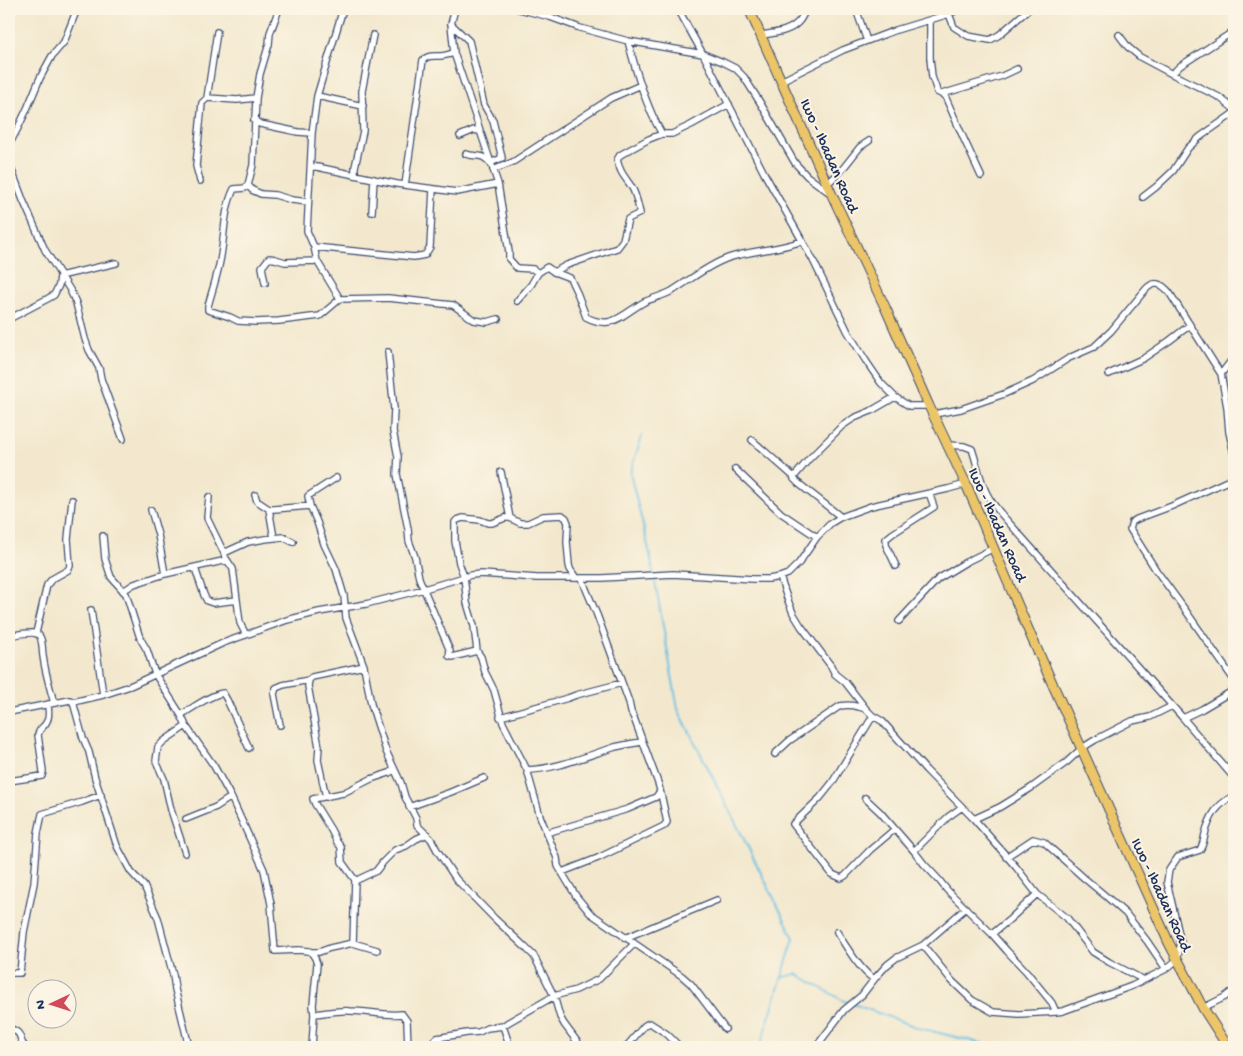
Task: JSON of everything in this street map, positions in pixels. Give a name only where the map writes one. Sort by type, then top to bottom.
[{"type":"main road","name":"Iwo - Ibadan Road","points":[[749,9],[832,195],[886,307],[929,406],[966,484],[1031,636],[1177,960],[1203,1008],[1228,1047]]},
{"type":"street","points":[[9,144],[24,116],[40,78],[52,56],[64,42],[76,9]]},
{"type":"street","points":[[279,9],[270,33],[269,44],[260,74],[254,120],[253,165],[248,185],[245,188],[234,189],[230,196],[221,260],[208,310],[238,321],[279,321],[320,316],[340,299],[388,298],[453,305],[474,320],[487,322],[498,319]]},
{"type":"street","points":[[340,299],[317,261],[314,247],[307,231],[312,133],[317,96],[342,9]]},
{"type":"street","points":[[455,9],[451,24],[454,53],[498,184],[509,259],[517,268],[533,269],[538,273]]},
{"type":"street","points":[[519,9],[550,17],[580,28],[628,40],[703,54],[735,68],[744,77],[795,163],[807,176],[832,195]]},
{"type":"street","points":[[678,9],[764,173],[802,240],[848,332],[866,361],[881,383],[895,397],[909,406],[929,406]]},
{"type":"street","points":[[761,34],[781,32],[800,20],[807,9]]},
{"type":"street","points":[[856,9],[867,40]]},
{"type":"street","points":[[781,81],[867,40],[949,14],[959,9]]},
{"type":"street","points":[[949,14],[954,27],[968,36],[990,40],[999,35],[1029,9]]},
{"type":"street","points":[[930,20],[932,77],[937,92],[945,96],[981,176]]},
{"type":"street","points":[[451,24],[469,41],[484,105],[493,121],[502,158],[490,163]]},
{"type":"street","points":[[1172,74],[1180,66],[1234,31]]},
{"type":"street","points":[[200,181],[196,166],[201,124],[200,109],[202,103],[207,98],[218,32]]},
{"type":"street","points":[[355,175],[363,131],[362,91],[373,35]]},
{"type":"street","points":[[1119,35],[1128,47],[1140,57],[1219,97],[1234,109]]},
{"type":"street","points":[[628,40],[641,85],[655,122],[662,134]]},
{"type":"street","points":[[405,185],[423,60],[428,56],[454,53]]},
{"type":"street","points":[[942,94],[1002,76],[1017,68]]},
{"type":"street","points":[[493,170],[513,162],[611,98],[641,85]]},
{"type":"street","points":[[317,96],[363,106]]},
{"type":"street","points":[[207,98],[237,100],[256,98]]},
{"type":"street","points":[[554,272],[567,265],[617,248],[623,240],[628,219],[640,214],[631,186],[619,167],[617,160],[620,155],[649,139],[662,134],[672,134],[691,126],[729,104]]},
{"type":"street","points":[[1143,197],[1173,171],[1188,148],[1234,113]]},
{"type":"street","points":[[254,120],[260,124],[312,133]]},
{"type":"street","points":[[460,136],[474,130],[479,131]]},
{"type":"street","points":[[827,184],[860,147],[869,141]]},
{"type":"street","points":[[466,154],[481,156],[490,163]]},
{"type":"street","points":[[9,163],[45,250],[76,303],[89,350],[99,368],[101,380],[123,439]]},
{"type":"street","points":[[311,167],[405,185],[457,192],[498,184]]},
{"type":"street","points":[[372,212],[373,179]]},
{"type":"street","points":[[248,185],[252,190],[261,194],[308,202]]},
{"type":"street","points":[[314,247],[414,257],[424,255],[430,246],[433,189]]},
{"type":"street","points":[[517,301],[531,285],[538,273],[547,267],[570,278],[586,317],[607,322],[614,321],[645,302],[672,291],[694,276],[729,258],[790,246],[802,240]]},
{"type":"street","points":[[266,283],[262,268],[269,258],[285,262],[317,261]]},
{"type":"street","points":[[60,276],[116,262]]},
{"type":"street","points":[[9,319],[54,295],[59,285],[60,276]]},
{"type":"street","points":[[934,414],[961,409],[1004,394],[1033,381],[1069,358],[1094,347],[1111,331],[1150,285],[1156,284],[1164,286],[1169,292],[1221,374],[1234,454]]},
{"type":"street","points":[[1109,374],[1144,358],[1190,325]]},
{"type":"street","points":[[388,352],[394,409],[393,431],[398,457],[397,474],[409,541],[419,578],[450,651],[449,656],[452,658],[478,651]]},
{"type":"street","points":[[1221,374],[1234,359]]},
{"type":"street","points":[[794,477],[842,426],[895,397]]},
{"type":"street","points":[[752,440],[794,477],[798,483],[841,517]]},
{"type":"street","points":[[947,445],[964,446],[972,449],[988,496],[1003,516],[1234,778]]},
{"type":"street","points":[[735,469],[781,513],[817,537]]},
{"type":"street","points":[[502,472],[510,518]]},
{"type":"street","points":[[336,478],[308,496],[310,506],[325,547],[336,569],[344,596],[346,618],[364,666],[371,704],[386,751],[401,783],[409,807],[416,818],[417,825],[431,839],[456,879],[534,956],[554,996],[560,1017],[581,1047]]},
{"type":"street","points":[[1234,478],[1172,506],[1136,519],[1132,522],[1130,529],[1156,570],[1234,680]]},
{"type":"street","points":[[9,712],[70,700],[73,702],[103,695],[130,686],[223,643],[303,615],[366,604],[480,574],[536,578],[673,574],[753,579],[780,577],[788,574],[799,564],[817,537],[831,523],[841,517],[871,506],[966,484]]},
{"type":"street","points":[[896,566],[886,545],[886,539],[934,507],[929,494]]},
{"type":"street","points":[[255,495],[257,501],[274,510],[310,506]]},
{"type":"street","points":[[209,497],[207,518],[224,553],[224,557],[233,569],[240,623],[246,635]]},
{"type":"street","points":[[36,633],[47,585],[52,579],[68,570],[70,566],[68,539],[72,500]]},
{"type":"street","points":[[269,509],[274,538]]},
{"type":"street","points":[[151,510],[165,574]]},
{"type":"street","points":[[562,872],[598,858],[664,826],[667,822],[658,783],[597,615],[586,589],[570,569],[567,542],[568,523],[564,516],[543,516],[528,523],[520,523],[510,518],[492,523],[463,518],[455,522],[455,541],[478,651],[494,690],[500,716],[527,770],[540,816],[562,872],[576,896],[590,913],[666,964],[691,984],[724,1029]]},
{"type":"street","points":[[103,536],[111,578],[126,594],[140,638],[147,650],[155,674],[186,726],[214,766],[231,797],[264,870],[271,904],[274,952],[298,950],[319,952],[353,943],[377,950]]},
{"type":"street","points":[[224,553],[248,542],[283,537],[292,542]]},
{"type":"street","points":[[899,621],[938,579],[994,548]]},
{"type":"street","points":[[123,591],[134,584],[165,574],[227,560]]},
{"type":"street","points":[[195,568],[207,601],[213,603],[237,600]]},
{"type":"street","points":[[780,577],[793,613],[801,626],[835,674],[845,682],[866,709],[882,722],[953,796],[1037,894],[1067,918],[1093,952],[1144,980]]},
{"type":"street","points":[[91,610],[103,695]]},
{"type":"street","points":[[9,636],[36,633]]},
{"type":"street","points":[[9,781],[42,776],[43,771],[38,735],[48,720],[51,704],[41,638],[36,633]]},
{"type":"street","points":[[280,725],[274,694],[276,688],[308,680],[312,677],[364,666]]},
{"type":"street","points":[[308,680],[319,747],[318,760],[326,797]]},
{"type":"street","points":[[500,716],[622,683]]},
{"type":"street","points":[[1183,718],[1234,690]]},
{"type":"street","points":[[181,715],[213,696],[219,693],[223,694],[249,748]]},
{"type":"street","points":[[73,702],[117,846],[131,872],[144,886],[158,918],[189,1047]]},
{"type":"street","points":[[775,754],[790,741],[840,706],[854,705],[866,709]]},
{"type":"street","points":[[974,820],[1031,788],[1068,762],[1082,748],[1132,721],[1150,717],[1172,706]]},
{"type":"street","points":[[873,716],[832,783],[820,798],[793,824],[832,874],[841,878],[895,829]]},
{"type":"street","points":[[185,853],[171,810],[164,779],[156,761],[158,747],[164,740],[186,726]]},
{"type":"street","points":[[527,770],[536,770],[617,747],[642,742]]},
{"type":"street","points":[[1227,769],[1234,765]]},
{"type":"street","points":[[353,943],[356,880],[342,862],[341,847],[336,842],[332,830],[315,804],[314,799],[343,793],[394,769]]},
{"type":"street","points":[[409,807],[484,778]]},
{"type":"street","points":[[546,833],[628,809],[656,797],[659,793]]},
{"type":"street","points":[[9,973],[20,973],[24,932],[34,883],[38,833],[42,814],[101,795]]},
{"type":"street","points":[[923,945],[952,981],[972,1000],[993,1012],[1019,1014],[1056,1012],[1132,986],[1166,969],[1177,960],[1181,943],[1167,882],[1169,870],[1178,857],[1200,850],[1218,806],[1234,796]]},
{"type":"street","points":[[186,819],[216,807],[231,797]]},
{"type":"street","points":[[864,798],[880,812],[947,890],[1026,971],[1052,1003],[1056,1012]]},
{"type":"street","points":[[914,851],[962,807]]},
{"type":"street","points":[[355,880],[376,871],[396,850],[427,834]]},
{"type":"street","points":[[1006,857],[1033,839],[1044,842],[1126,914],[1166,969]]},
{"type":"street","points":[[992,934],[1037,894]]},
{"type":"street","points":[[625,938],[717,900]]},
{"type":"street","points":[[816,1047],[844,1010],[862,995],[887,965],[896,958],[923,945],[966,908]]},
{"type":"street","points":[[837,932],[850,953],[869,977],[874,980]]},
{"type":"street","points":[[430,1047],[437,1038],[479,1032],[487,1028],[503,1026],[554,996],[576,990],[599,979],[634,944]]},
{"type":"street","points":[[311,952],[316,958],[317,964],[313,1005],[312,1047]]},
{"type":"street","points":[[1203,1008],[1225,997],[1234,990]]},
{"type":"street","points":[[314,1014],[337,1011],[402,1014],[407,1020],[408,1047]]},
{"type":"street","points":[[626,1047],[644,1026],[650,1023],[667,1034],[680,1047]]},
{"type":"street","points":[[503,1026],[510,1047]]},
{"type":"street","points":[[9,1028],[19,1033],[25,1047]]},
{"type":"waterway","points":[[642,436],[630,473],[650,554],[678,709],[794,938],[760,1047]]},
{"type":"waterway","points":[[783,977],[797,974],[842,1000],[919,1028],[984,1044]]}]
